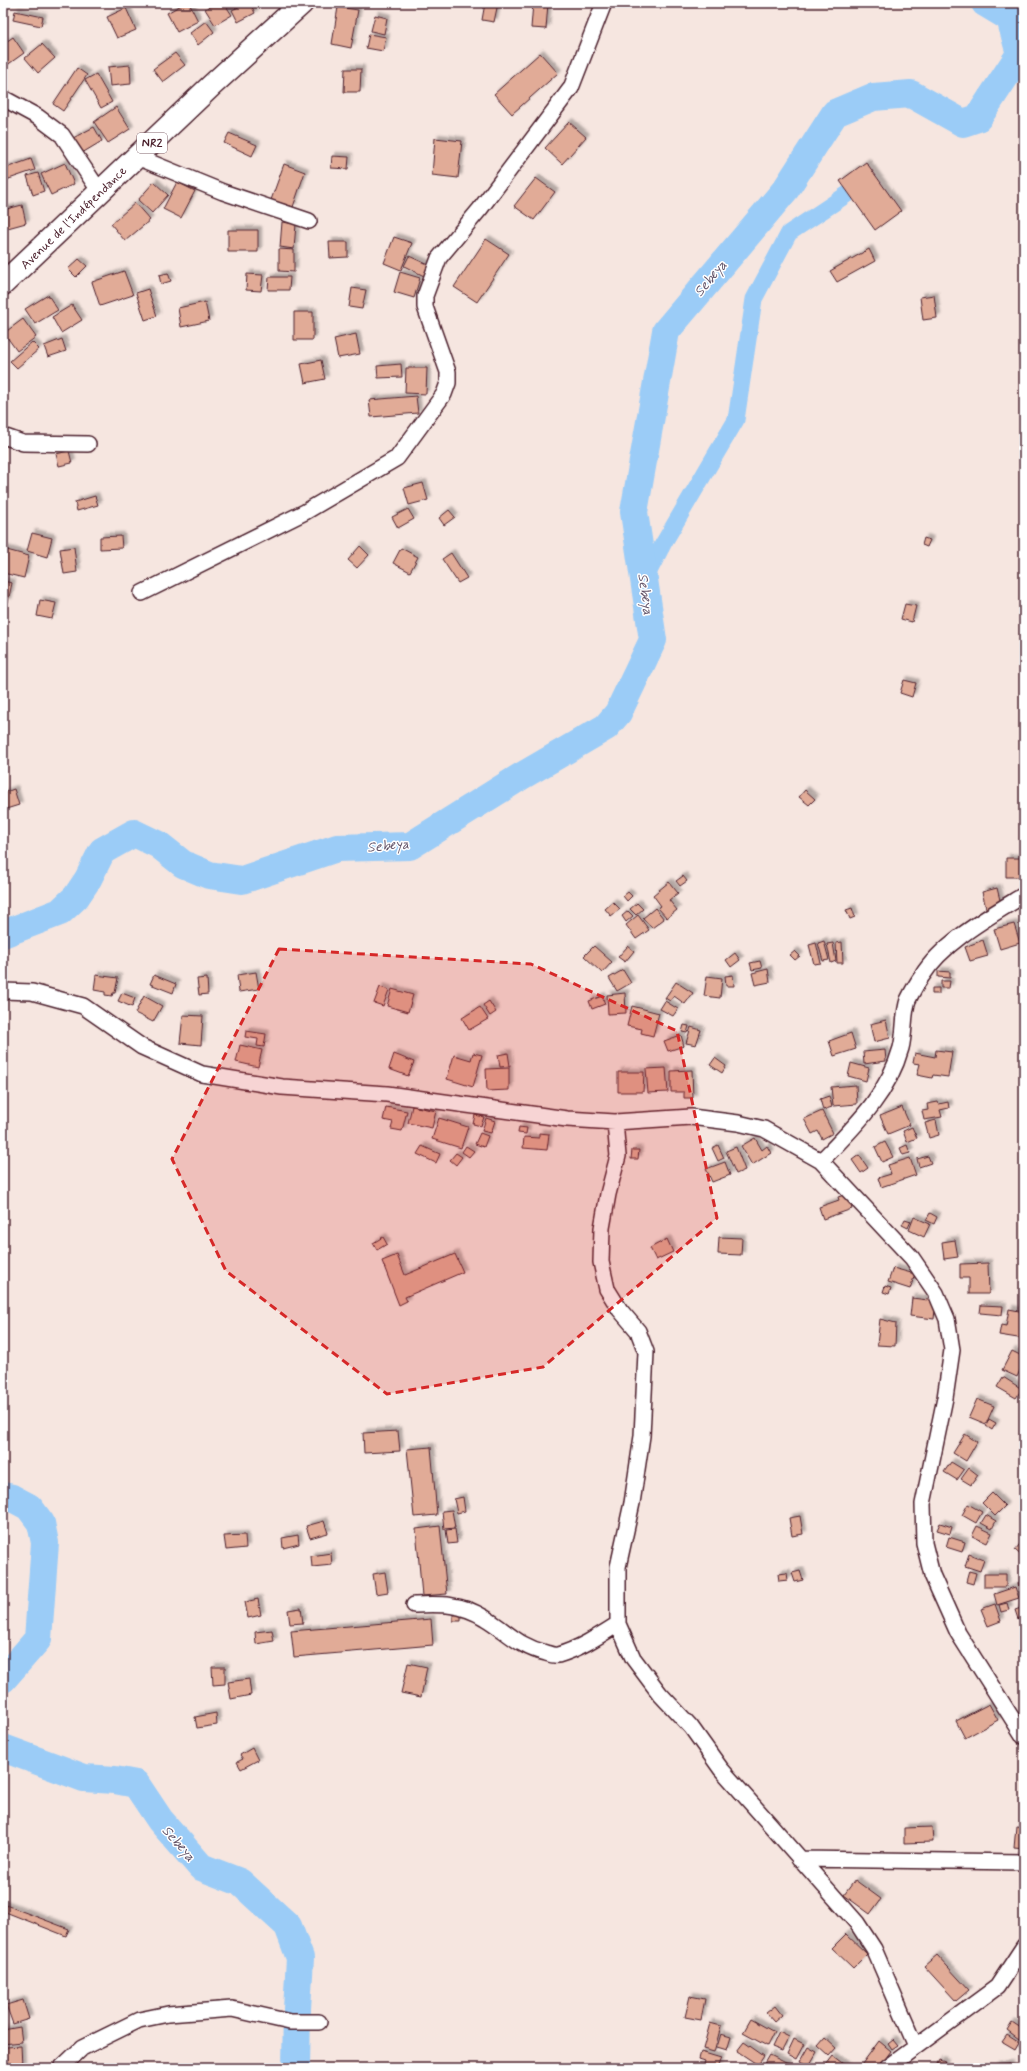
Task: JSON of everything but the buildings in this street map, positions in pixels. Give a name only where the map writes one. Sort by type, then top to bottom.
[{"type":"highway","name":"Avenue de l'Indépendance","points":[[3,284],[302,3]]},
{"type":"street","points":[[142,593],[305,512],[397,458],[444,394],[448,383],[448,372],[425,307],[425,296],[439,258],[480,209],[571,88],[604,3]]},
{"type":"street","points":[[3,98],[38,117],[62,135],[100,192]]},
{"type":"street","points":[[137,157],[224,192],[308,222]]},
{"type":"street","points":[[3,436],[23,443],[88,444]]},
{"type":"street","points":[[821,1161],[860,1121],[884,1089],[901,1048],[908,1000],[922,974],[943,951],[974,928],[1024,895]]},
{"type":"street","points":[[3,991],[32,992],[83,1006],[142,1047],[202,1074],[282,1088],[387,1094],[567,1119],[615,1122],[691,1117],[738,1123],[764,1129],[821,1161],[912,1258],[936,1293],[947,1319],[952,1350],[945,1398],[923,1504],[924,1543],[932,1575],[958,1633],[1024,1737]]},
{"type":"street","points":[[615,1122],[618,1156],[608,1194],[602,1228],[601,1262],[607,1289],[620,1310],[638,1331],[646,1352],[642,1436],[632,1503],[618,1566],[618,1624],[633,1658],[660,1694],[691,1728],[721,1769],[857,1923],[874,1949],[916,2046]]},
{"type":"street","points":[[414,1605],[446,1603],[467,1610],[485,1618],[510,1637],[532,1650],[556,1655],[588,1643],[618,1624]]},
{"type":"street","points":[[799,1859],[1024,1862]]},
{"type":"street","points":[[887,2068],[997,1987],[1024,1946]]},
{"type":"street","points":[[61,2068],[82,2048],[139,2020],[168,2014],[232,2009],[258,2013],[290,2022],[313,2022]]},
{"type":"highlighted area","points":[[279,949],[531,964],[677,1031],[717,1218],[543,1367],[387,1394],[226,1271],[172,1159]]},
{"type":"waterway","name":"Sebeya","points":[[3,934],[60,912],[76,897],[88,879],[102,851],[134,833],[159,845],[183,864],[209,875],[242,880],[337,848],[410,846],[520,777],[606,727],[618,713],[653,640],[634,512],[666,331],[786,189],[835,113],[873,97],[911,94],[963,123],[978,118],[1020,54],[1010,18],[985,3]]},
{"type":"waterway","points":[[645,579],[663,544],[736,420],[754,299],[789,233],[849,193]]},
{"type":"waterway","name":"Sebeya","points":[[3,1496],[12,1498],[29,1507],[41,1523],[45,1543],[38,1639],[3,1679]]},
{"type":"waterway","name":"Sebeya","points":[[3,1748],[84,1778],[115,1780],[136,1784],[160,1820],[201,1867],[240,1882],[288,1926],[300,1958],[296,2068]]}]
